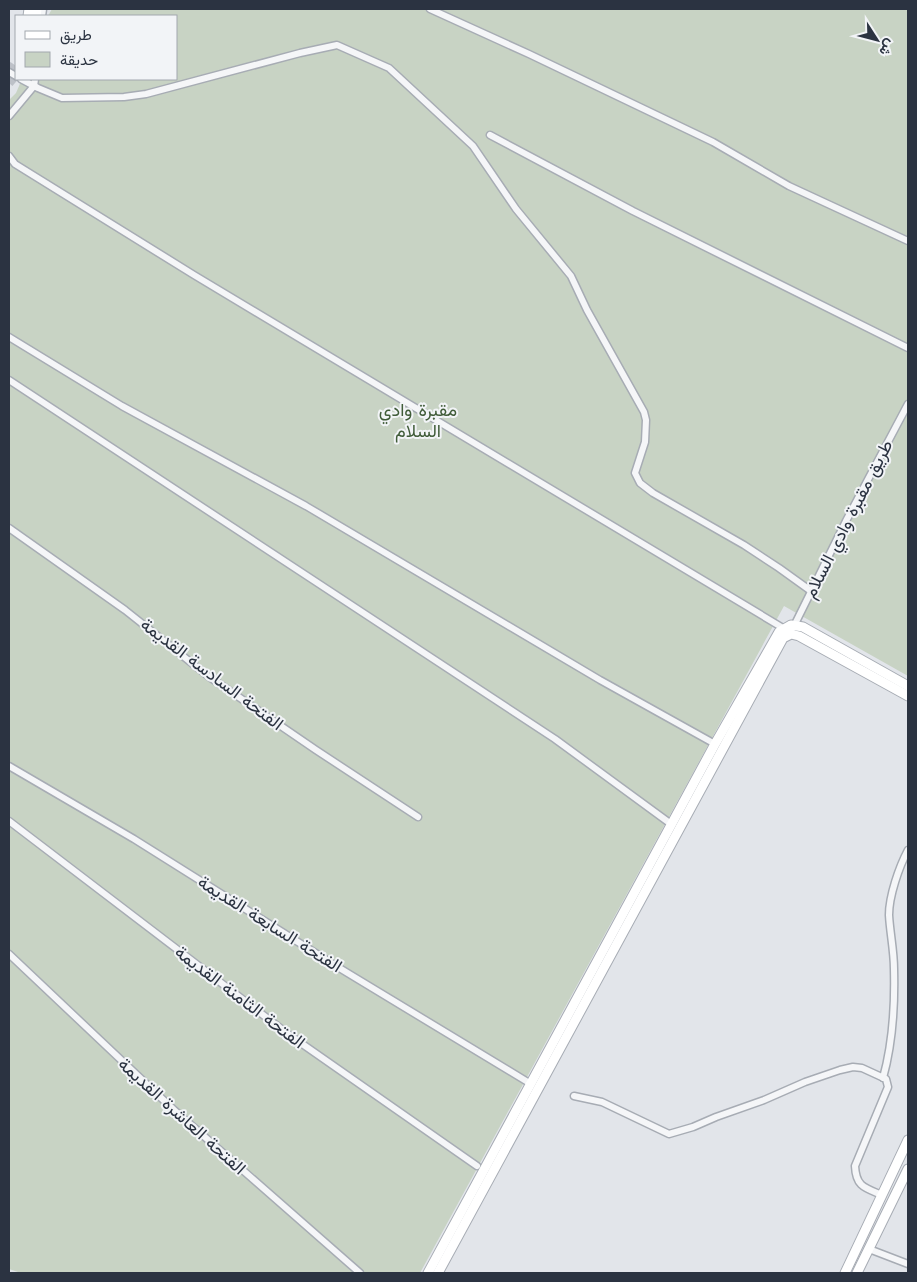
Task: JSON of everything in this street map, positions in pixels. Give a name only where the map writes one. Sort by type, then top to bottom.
[{"type":"street","points":[[430,9],[713,142],[789,186],[908,242]]},
{"type":"street","points":[[23,80],[62,98],[124,97],[146,94],[336,45],[389,68],[474,146],[516,209],[572,276],[587,310],[644,412],[646,420],[645,442],[635,473],[637,479],[653,493],[762,556],[810,591]]},
{"type":"street","points":[[9,116],[34,86],[35,80]]},
{"type":"street","points":[[490,135],[633,210],[908,348]]},
{"type":"street","points":[[9,156],[15,164],[194,275],[788,632],[815,643],[908,696]]},
{"type":"street","points":[[9,337],[122,406],[306,506],[600,680],[715,744]]},
{"type":"street","points":[[9,380],[556,739],[672,824]]},
{"type":"street","name":"طريق مقبرة وادي السلام","points":[[794,625],[908,404]]},
{"type":"street","name":"الفتحة السادسة القديمة","points":[[9,528],[125,610],[208,676],[418,817]]},
{"type":"street","points":[[428,1273],[531,1084],[610,947],[692,795],[780,642],[788,632],[794,625],[802,628],[908,686]]},
{"type":"street","points":[[692,795],[715,744],[775,637],[788,632]]},
{"type":"street","name":"الفتحة السابعة القديمة","points":[[9,766],[134,839],[341,969],[531,1084]]},
{"type":"street","points":[[610,947],[672,824],[682,813]]},
{"type":"street","name":"الفتحة الثامنة القديمة","points":[[9,821],[288,1034],[477,1166]]},
{"type":"street","points":[[883,1078],[890,1054],[894,1023],[891,899],[908,850]]},
{"type":"street","name":"الفتحة العاشرة القديمة","points":[[9,954],[174,1110],[360,1273]]},
{"type":"street","points":[[438,1273],[601,963]]},
{"type":"street","points":[[574,1096],[602,1102],[669,1134],[764,1100],[805,1082],[853,1067],[862,1068],[886,1080],[888,1087],[855,1166],[856,1177],[861,1186],[890,1207]]},
{"type":"street","points":[[845,1273],[908,1140]]},
{"type":"street","points":[[857,1273],[907,1172],[900,1172],[897,1166]]},
{"type":"street","points":[[869,1248],[908,1264]]},
{"type":"green space","name":"مقبرة وادي السلام","points":[[52,9],[908,9],[908,676],[784,606],[420,1273],[21,1273],[9,1269],[9,100],[16,93],[22,80],[178,80],[178,15],[49,15]]},
{"type":"tunnel","points":[[9,72],[15,63]]},
{"type":"tunnel","points":[[9,83],[15,76]]}]
